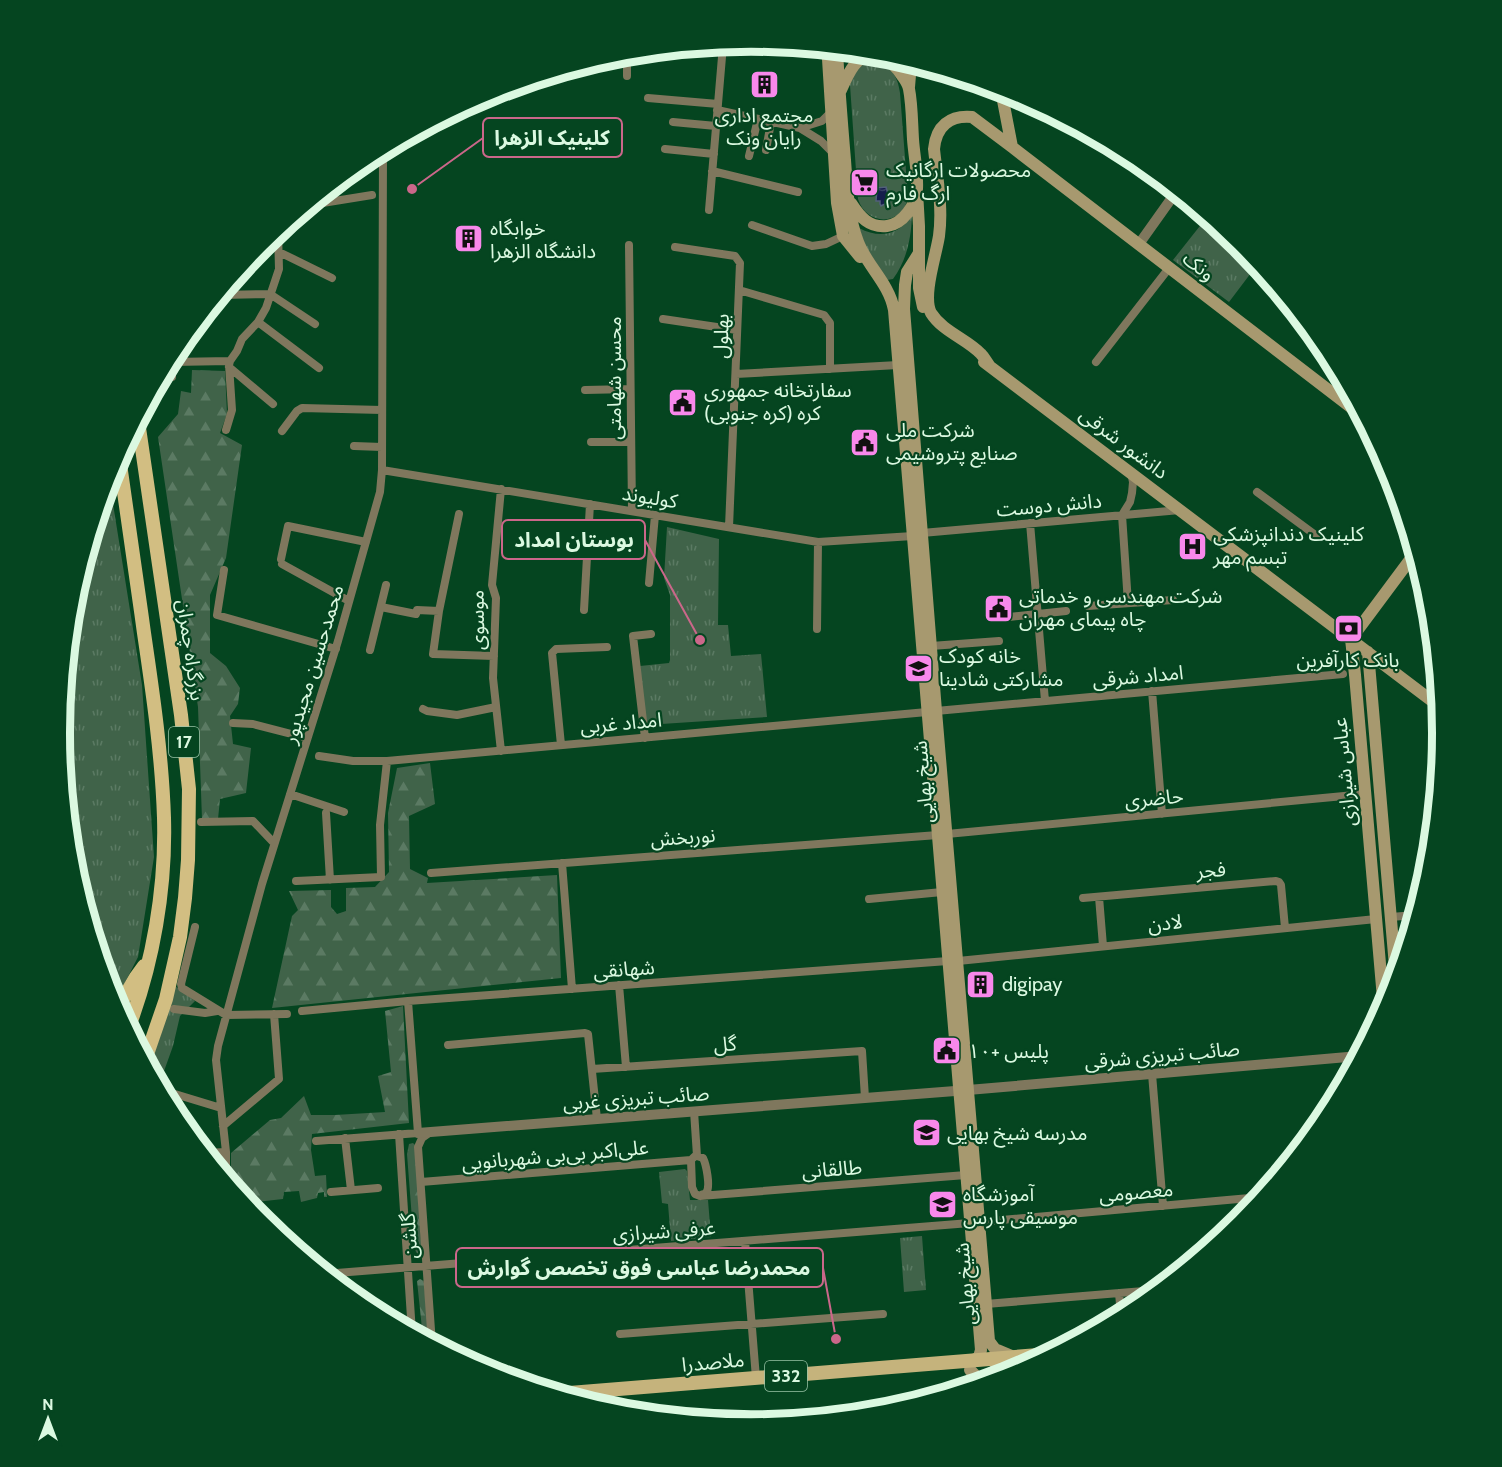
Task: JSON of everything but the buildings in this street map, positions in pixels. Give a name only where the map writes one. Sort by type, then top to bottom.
[{"type":"highway","name":"بزرگراه چمران","points":[[140,433],[181,715],[189,789],[188,860],[180,937],[166,999],[148,1050]]},
{"type":"highway","name":"17","points":[[122,474],[156,713],[164,821],[158,908],[149,960],[132,1017]]},
{"type":"highway","points":[[124,998],[149,960]]},
{"type":"main road","points":[[830,57],[833,153],[837,202],[843,236],[856,254],[868,264]]},
{"type":"main road","points":[[836,58],[839,93]]},
{"type":"main road","points":[[839,93],[852,67],[858,61]]},
{"type":"main road","points":[[898,69],[909,87]]},
{"type":"main road","name":"شیخ بهایی","points":[[910,72],[909,87],[920,226],[919,253],[907,272],[904,309],[917,535]]},
{"type":"main road","name":"شیخ بهایی","points":[[839,93],[848,199],[858,242],[868,264],[887,289],[892,302],[922,589],[978,1269],[982,1371]]},
{"type":"main road","points":[[1003,101],[1012,147]]},
{"type":"main road","name":"ونک","points":[[989,365],[981,353],[948,331],[931,313],[928,301],[928,287],[939,234],[940,206],[935,141],[938,133],[949,121],[964,117],[972,117],[1012,147],[1347,404]]},
{"type":"main road","points":[[848,199],[866,221],[872,225],[886,226],[897,223],[906,215],[917,191]]},
{"type":"main road","name":"دانشور شرقی","points":[[919,253],[919,288],[922,304],[930,319],[944,334],[989,365],[1431,700]]},
{"type":"main road","points":[[1351,639],[1410,563]]},
{"type":"main road","name":"شیخ بهایی","points":[[922,589],[931,646],[932,711]]},
{"type":"main road","name":"عباس شیرازی","points":[[1351,639],[1382,988]]},
{"type":"main road","name":"عباس شیرازی","points":[[1368,652],[1394,957]]},
{"type":"main road","points":[[1370,680],[1381,669],[1390,669],[1395,672]]},
{"type":"main road","name":"شیخ بهایی","points":[[942,835],[942,892],[953,961]]},
{"type":"main road","name":"شیخ بهایی","points":[[964,1090],[966,1175],[974,1223]]},
{"type":"main road","name":"شیخ بهایی","points":[[978,1269],[986,1304],[989,1341],[995,1349],[1015,1357]]},
{"type":"main road","points":[[982,1371],[995,1349]]},
{"type":"main road","name":"ملاصدرا","points":[[609,1399],[982,1371],[1015,1357],[1027,1356]]},
{"type":"main road","name":"ملاصدرا","points":[[580,1392],[756,1378],[982,1371]]},
{"type":"street","points":[[709,210],[722,53]]},
{"type":"street","points":[[627,64],[627,76]]},
{"type":"street","points":[[648,98],[718,107],[800,128],[821,141],[833,153]]},
{"type":"street","points":[[800,128],[822,121],[831,112]]},
{"type":"street","points":[[749,156],[758,119]]},
{"type":"street","points":[[673,122],[716,126]]},
{"type":"street","points":[[766,150],[771,122]]},
{"type":"street","points":[[665,148],[714,154]]},
{"type":"street","name":"محمدحسین مجیدپور","points":[[226,1167],[216,1060],[226,1015],[274,843],[336,649],[380,492],[382,470],[383,161]]},
{"type":"street","points":[[712,171],[798,192]]},
{"type":"street","points":[[324,203],[372,195]]},
{"type":"street","points":[[1138,244],[1172,198]]},
{"type":"street","points":[[752,225],[812,246],[826,244],[843,236]]},
{"type":"street","points":[[226,430],[232,410],[229,364],[242,339],[258,322],[266,308],[279,269],[279,243]]},
{"type":"street","name":"محسن شهامتی","points":[[629,245],[632,511]]},
{"type":"street","name":"بهلول","points":[[675,247],[735,256],[740,263],[729,527]]},
{"type":"street","points":[[279,252],[332,278]]},
{"type":"street","points":[[1096,362],[1169,268]]},
{"type":"street","points":[[739,290],[824,315],[830,323],[830,369]]},
{"type":"street","points":[[230,295],[270,294],[315,324]]},
{"type":"street","points":[[663,319],[737,330]]},
{"type":"street","points":[[258,322],[319,368]]},
{"type":"street","points":[[181,361],[229,364],[273,404]]},
{"type":"street","points":[[736,374],[898,365]]},
{"type":"street","points":[[585,390],[630,389]]},
{"type":"street","points":[[282,430],[302,408],[382,410]]},
{"type":"street","points":[[591,442],[631,442]]},
{"type":"street","points":[[354,446],[382,447]]},
{"type":"street","name":"کولیوند","points":[[382,470],[818,542],[917,535]]},
{"type":"street","points":[[1128,603],[1122,515],[1130,502],[1132,493],[1131,473]]},
{"type":"street","name":"موسوی","points":[[501,489],[492,585],[496,598],[493,678],[501,751]]},
{"type":"street","points":[[1257,492],[1318,537]]},
{"type":"street","points":[[584,610],[590,504]]},
{"type":"street","name":"دانش دوست","points":[[917,535],[1180,510]]},
{"type":"street","points":[[459,514],[439,611],[433,654],[494,656]]},
{"type":"street","points":[[649,583],[655,515]]},
{"type":"street","points":[[1030,523],[1045,701]]},
{"type":"street","points":[[350,602],[282,562],[288,526],[366,542]]},
{"type":"street","points":[[817,629],[818,542]]},
{"type":"street","points":[[224,570],[217,615],[336,649]]},
{"type":"street","points":[[370,650],[386,585]]},
{"type":"street","points":[[1089,606],[1173,600]]},
{"type":"street","points":[[381,607],[416,614],[417,610],[439,611]]},
{"type":"street","points":[[1009,617],[1066,611]]},
{"type":"street","points":[[645,738],[633,636],[651,634]]},
{"type":"street","points":[[931,646],[999,641]]},
{"type":"street","points":[[561,746],[552,653],[556,649],[607,647]]},
{"type":"street","name":"امداد شرقی","points":[[932,711],[1343,674]]},
{"type":"street","points":[[1152,691],[1162,814]]},
{"type":"street","points":[[423,710],[457,715],[496,707]]},
{"type":"street","name":"امداد غربی","points":[[319,756],[353,761],[387,761],[932,711]]},
{"type":"street","points":[[233,723],[253,724],[308,738]]},
{"type":"street","points":[[296,881],[381,877],[380,825],[387,761]]},
{"type":"street","points":[[290,794],[344,812]]},
{"type":"street","name":"حاضری","points":[[942,835],[1365,794]]},
{"type":"street","points":[[326,813],[330,879]]},
{"type":"street","points":[[201,822],[253,821],[274,843]]},
{"type":"street","name":"نوربخش","points":[[431,873],[942,835]]},
{"type":"street","points":[[562,863],[572,989]]},
{"type":"street","name":"فجر","points":[[1083,898],[1276,881],[1281,885],[1285,928]]},
{"type":"street","points":[[869,899],[942,892]]},
{"type":"street","points":[[1099,897],[1103,946]]},
{"type":"street","points":[[1391,917],[1407,916]]},
{"type":"street","name":"لادن","points":[[953,961],[1376,919]]},
{"type":"street","points":[[195,927],[182,988],[226,1015],[287,1014]]},
{"type":"street","name":"شهانقی","points":[[302,1011],[408,1001],[953,961]]},
{"type":"street","points":[[619,986],[626,1067]]},
{"type":"street","points":[[408,1001],[418,1133]]},
{"type":"street","points":[[174,1009],[205,1013],[217,1011]]},
{"type":"street","points":[[223,1126],[279,1079],[274,1014]]},
{"type":"street","points":[[448,1045],[588,1034],[597,1119]]},
{"type":"street","name":"گل","points":[[592,1069],[862,1052],[865,1098]]},
{"type":"street","name":"صائب تبریزی شرقی","points":[[964,1090],[1350,1057]]},
{"type":"street","points":[[1152,1074],[1163,1206]]},
{"type":"street","name":"صائب تبریزی غربی","points":[[316,1141],[964,1090]]},
{"type":"street","points":[[173,1094],[221,1108]]},
{"type":"street","points":[[694,1111],[693,1192],[700,1196],[707,1190],[706,1165],[703,1158],[694,1158]]},
{"type":"street","name":"گلشن","points":[[431,1132],[422,1138],[418,1147],[432,1334]]},
{"type":"street","name":"گلشن","points":[[399,1134],[411,1324]]},
{"type":"street","points":[[345,1138],[351,1190]]},
{"type":"street","points":[[215,1153],[226,1152]]},
{"type":"street","name":"علی‌اکبر بی‌بی شهربانویی","points":[[422,1182],[694,1158]]},
{"type":"street","name":"طالقانی","points":[[700,1196],[966,1175]]},
{"type":"street","points":[[332,1192],[378,1188]]},
{"type":"street","name":"معصومی","points":[[974,1223],[1249,1198]]},
{"type":"street","name":"عرفی شیرازی","points":[[335,1273],[974,1223]]},
{"type":"street","points":[[745,1241],[756,1378]]},
{"type":"street","points":[[986,1304],[1142,1291]]},
{"type":"street","points":[[1119,1293],[1120,1306]]},
{"type":"street","points":[[620,1334],[883,1314]]},
{"type":"green space","points":[[866,63],[887,67],[897,80],[900,93],[908,197],[905,207],[892,218],[876,218],[869,215],[858,199],[850,85],[852,77]]},
{"type":"green space","points":[[912,216],[905,257],[893,279],[887,280],[883,277],[864,243],[859,228],[874,233],[888,233],[901,227]]},
{"type":"green space","points":[[1202,223],[1252,272],[1229,302],[1173,260]]},
{"type":"green space","points":[[192,370],[225,371],[227,414],[220,433],[242,445],[226,558],[210,595],[210,653],[226,666],[240,688],[238,704],[230,716],[233,744],[251,748],[246,793],[220,799],[218,819],[202,819],[198,707],[158,437],[178,414],[181,391],[191,393]]},
{"type":"green space","points":[[112,499],[142,685],[154,857],[138,957],[121,991],[93,910],[83,866],[71,778],[71,689],[76,645],[93,557]]},
{"type":"green space","points":[[667,527],[719,539],[718,625],[728,625],[731,656],[761,654],[767,717],[646,725],[640,666],[669,663],[670,660],[670,595],[664,578]]},
{"type":"green space","points":[[430,763],[435,804],[409,816],[410,869],[428,878],[427,883],[557,875],[561,978],[272,1008],[292,916],[298,910],[289,891],[331,890],[331,907],[337,914],[346,911],[346,888],[375,887],[389,872],[388,813],[397,768]]},
{"type":"green space","points":[[175,986],[195,1001],[180,1016],[173,1046],[162,1076],[152,1058]]},
{"type":"green space","points":[[403,1006],[409,1123],[312,1134],[311,1150],[315,1176],[326,1175],[327,1197],[324,1197],[324,1192],[318,1193],[317,1198],[301,1202],[299,1191],[284,1192],[283,1199],[257,1202],[231,1173],[231,1153],[270,1120],[281,1118],[304,1096],[311,1115],[385,1112],[378,1076],[391,1072],[385,1011]]},
{"type":"green space","points":[[409,1144],[415,1145],[422,1257],[416,1252],[414,1245],[407,1154]]},
{"type":"green space","points":[[685,1169],[690,1200],[708,1200],[711,1237],[671,1241],[668,1204],[662,1203],[659,1172]]},
{"type":"green space","points":[[922,1236],[926,1290],[904,1292],[900,1238]]},
{"type":"green space","points":[[420,1279],[424,1281],[428,1333],[422,1329],[417,1281]]},
{"type":"water","points":[[886,187],[890,201],[886,201],[881,206],[880,201],[876,201],[877,188]]},
{"type":"place","name":"مجتمع اداری رایان ونک","points":[[764,85]]},
{"type":"place","name":"محصولات ارگانیک ارگ فارم","points":[[865,182]]},
{"type":"place","name":"کلینیک الزهرا","points":[[412,189]]},
{"type":"place","name":"خوابگاه دانشگاه الزهرا","points":[[469,239]]},
{"type":"place","name":"سفارتخانه جمهوری کره (کره جنوبی)","points":[[683,402]]},
{"type":"place","name":"شرکت ملی صنایع پتروشیمی","points":[[865,442]]},
{"type":"place","name":"کلینیک دندانپزشکی تبسم مهر","points":[[1192,546]]},
{"type":"place","name":"شرکت مهندسی و خدماتی چاه پیمای مهران","points":[[998,608]]},
{"type":"place","name":"بانک کارآفرین","points":[[1348,629]]},
{"type":"place","name":"بوستان امداد","points":[[700,640]]},
{"type":"place","name":"خانه کودک مشارکتی شادینا","points":[[918,668]]},
{"type":"place","name":"digipay","points":[[981,984]]},
{"type":"place","name":"پلیس +۱۰","points":[[947,1051]]},
{"type":"place","name":"مدرسه شیخ بهایی","points":[[926,1133]]},
{"type":"place","name":"آموزشگاه موسیقی پارس","points":[[942,1205]]},
{"type":"place","name":"محمدرضا عباسی فوق تخصص گوارش","points":[[836,1339]]}]
